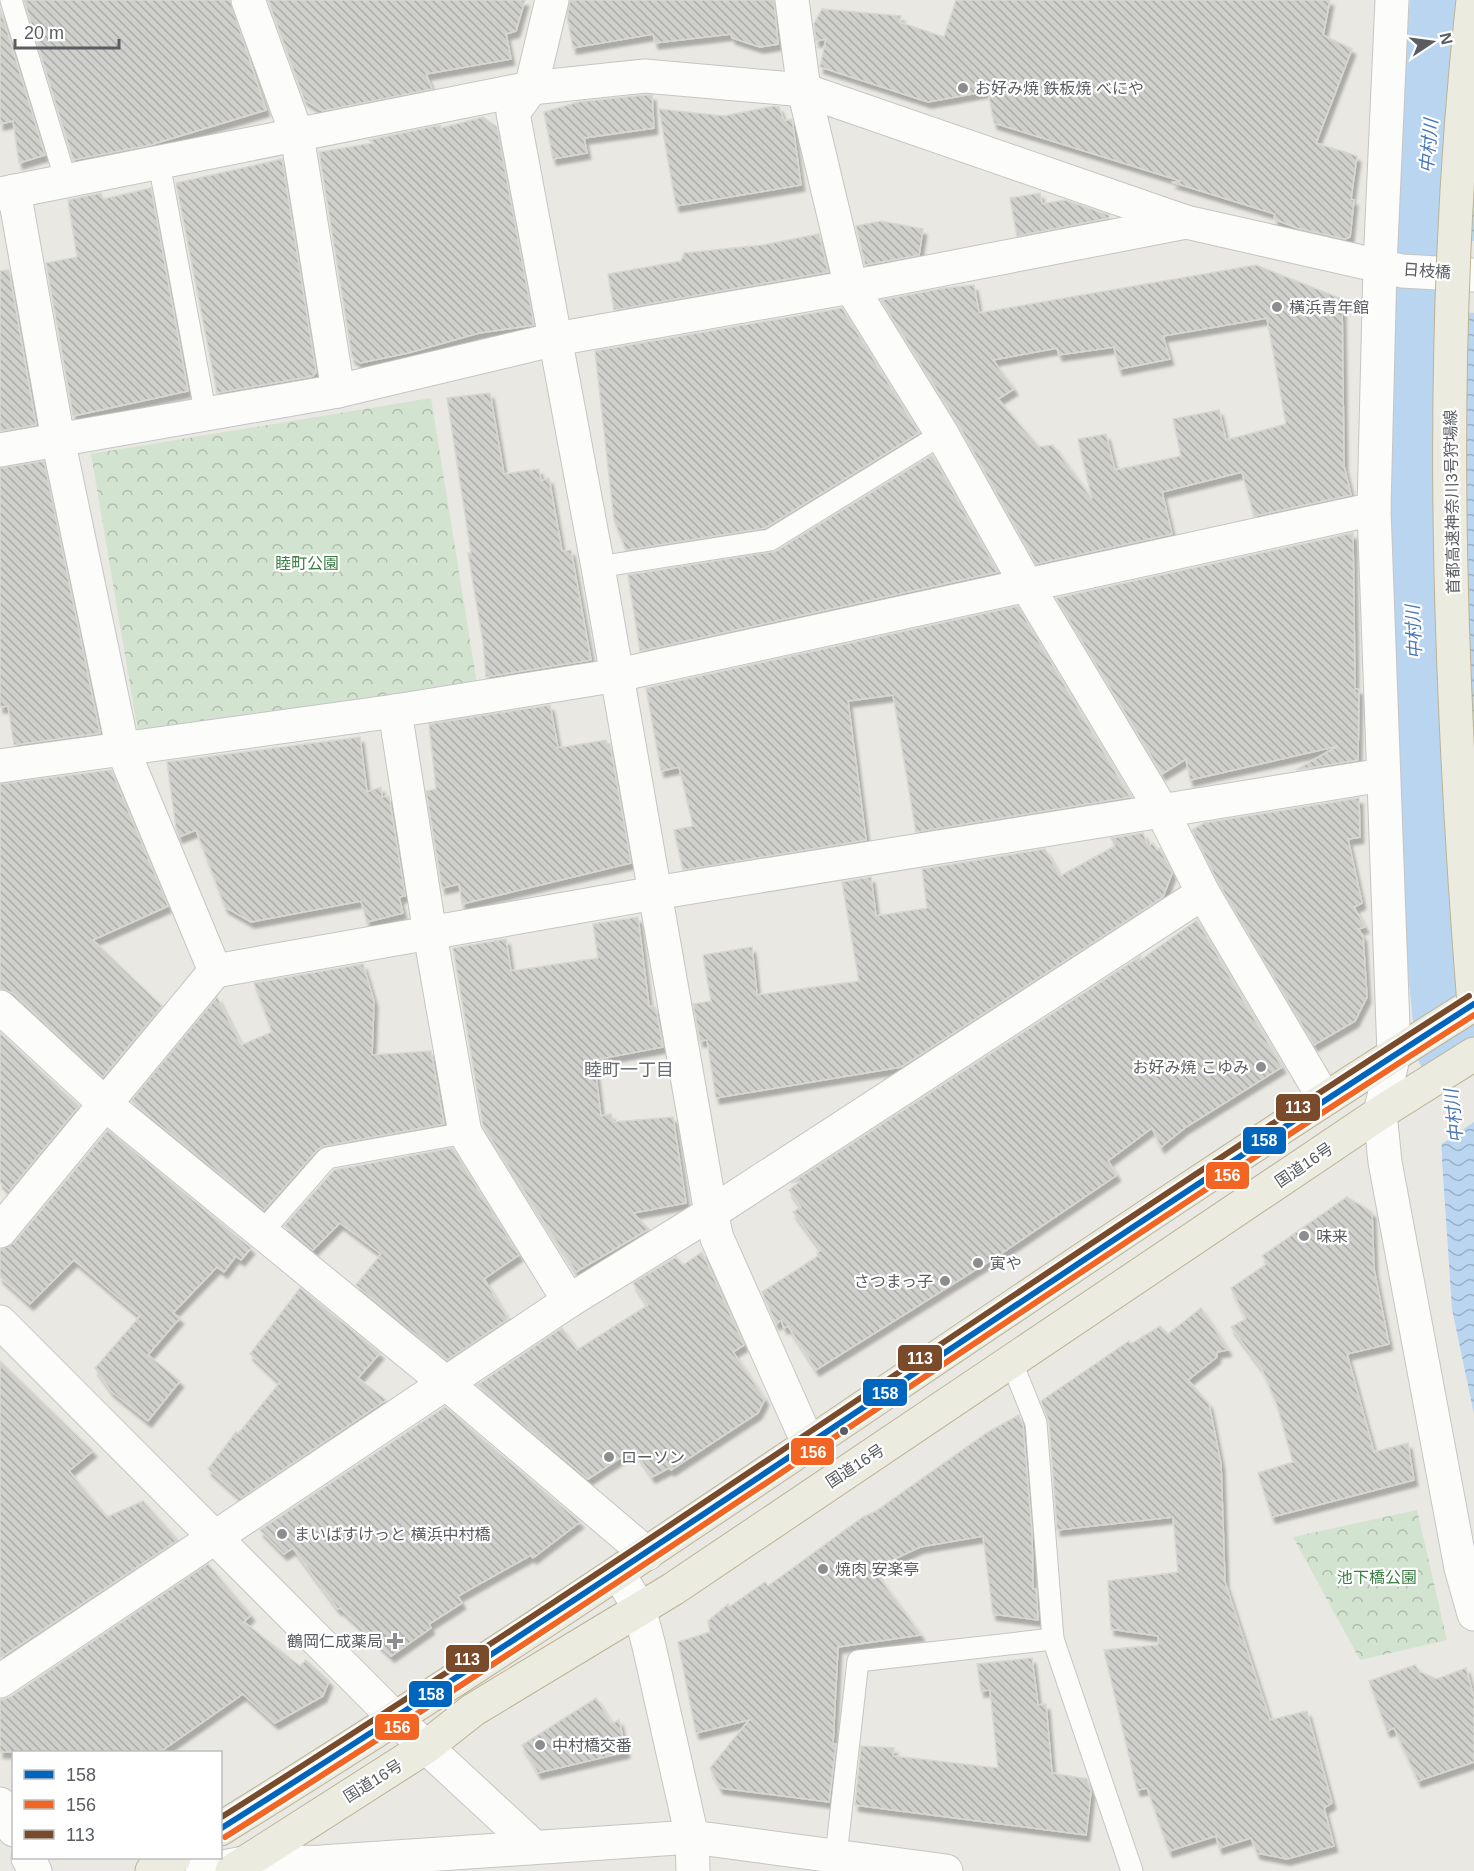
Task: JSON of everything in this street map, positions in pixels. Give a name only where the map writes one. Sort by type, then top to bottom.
[{"type":"highway","name":"首都高速神奈川3号狩場線","points":[[1473,0],[1456,207],[1450,382],[1452,554],[1463,863],[1474,1004]]},
{"type":"highway","points":[[1463,863],[1474,924]]},
{"type":"highway","points":[[222,1827],[397,1720],[619,1574],[1324,1098],[1474,1004]]},
{"type":"highway","name":"国道16号","points":[[238,1867],[426,1747],[473,1710],[673,1589],[1012,1363],[1380,1113],[1474,1054]]},
{"type":"highway","points":[[152,1871],[171,1859]]},
{"type":"street","points":[[248,0],[297,135],[338,391]]},
{"type":"street","points":[[552,0],[531,88],[513,113],[618,675],[711,1213],[717,1238],[809,1445]]},
{"type":"street","points":[[792,0],[804,90],[851,287],[942,434],[1026,584],[1161,809],[1203,893],[1324,1098]]},
{"type":"street","points":[[1392,0],[1391,268],[1374,509],[1394,1054],[1380,1113],[1384,1162],[1461,1568],[1474,1614]]},
{"type":"street","name":"日枝橋","points":[[7,192],[531,88],[645,76],[804,90],[1186,222],[1391,268],[1474,275]]},
{"type":"street","points":[[7,192],[123,750],[215,971]]},
{"type":"street","points":[[0,450],[206,416],[338,391],[556,339],[851,287],[1186,222]]},
{"type":"street","points":[[0,766],[395,711],[618,675],[1374,509]]},
{"type":"street","points":[[395,711],[430,934],[465,1133],[569,1301]]},
{"type":"street","points":[[0,1231],[215,971],[655,893],[1161,809],[1383,775]]},
{"type":"street","points":[[0,1682],[217,1539],[569,1301],[711,1213],[1203,893]]},
{"type":"street","points":[[0,1007],[105,1104],[447,1384],[647,1554]]},
{"type":"street","points":[[0,1322],[397,1720],[533,1846]]},
{"type":"street","points":[[619,1574],[639,1608],[692,1837],[693,1871]]},
{"type":"street","points":[[0,1804],[12,1826]]},
{"type":"street","points":[[202,1871],[238,1867],[307,1866],[533,1846],[692,1837],[946,1871]]},
{"type":"lane","points":[[11,0],[66,180]]},
{"type":"lane","points":[[159,162],[206,416]]},
{"type":"lane","points":[[598,567],[770,540],[942,434]]},
{"type":"lane","points":[[261,1232],[327,1158],[465,1133]]},
{"type":"lane","points":[[1012,1363],[1036,1423],[1053,1639],[1132,1871]]},
{"type":"lane","points":[[836,1856],[858,1661],[1053,1639]]},
{"type":"green space","name":"睦町公園","points":[[431,398],[477,684],[138,732],[91,454]]},
{"type":"green space","name":"池下橋公園","points":[[1417,1510],[1447,1640],[1360,1660],[1293,1537]]},
{"type":"water","points":[[1434,0],[1474,0],[1474,1414],[1452,1309],[1442,1160],[1428,391]]},
{"type":"pier","points":[[1429,240],[1474,241],[1474,313],[1427,312]]},
{"type":"pier","points":[[1474,945],[1474,1122],[1439,1146],[1436,971]]},
{"type":"building","points":[[24,0],[230,0],[266,110],[150,145],[73,160]]},
{"type":"building","points":[[268,0],[525,0],[516,31],[506,34],[511,59],[426,74],[432,89],[322,111],[304,99]]},
{"type":"building","points":[[570,0],[774,0],[778,44],[760,47],[732,38],[731,34],[655,43],[653,34],[573,48],[567,16]]},
{"type":"building","points":[[956,0],[1330,0],[1323,35],[1352,49],[1316,143],[1357,156],[1351,199],[1354,200],[1350,237],[1345,239],[1297,228],[1274,219],[1275,214],[1172,182],[1181,181],[994,123],[988,91],[928,102],[820,67],[826,39],[816,41],[814,24],[822,9],[901,16],[899,22],[944,37]]},
{"type":"building","points":[[0,8],[45,155],[19,163],[13,121],[0,124]]},
{"type":"building","points":[[652,95],[654,128],[584,138],[587,153],[553,159],[544,112],[578,102]]},
{"type":"building","points":[[779,107],[784,121],[792,119],[801,185],[676,206],[659,109],[724,116]]},
{"type":"building","points":[[483,117],[497,127],[534,325],[479,333],[408,353],[360,363],[352,357],[319,152],[373,143],[369,140],[440,125],[441,128]]},
{"type":"building","points":[[282,159],[316,372],[313,376],[217,393],[176,183]]},
{"type":"building","points":[[151,188],[188,391],[73,416],[46,263],[77,257],[68,200],[101,193],[103,199]]},
{"type":"building","points":[[1040,193],[1042,204],[1065,200],[1109,215],[1109,218],[1017,236],[1010,198]]},
{"type":"building","points":[[881,221],[923,229],[919,255],[865,265],[856,226]]},
{"type":"building","points":[[819,234],[828,272],[614,310],[608,274],[681,261],[684,253],[763,245]]},
{"type":"building","points":[[1256,265],[1342,299],[1344,466],[1351,495],[1254,516],[1242,472],[1162,492],[1172,534],[1036,564],[958,424],[881,300],[974,285],[979,313]],"holes":[[[1267,318],[1286,424],[1226,440],[1219,410],[1173,419],[1181,456],[1115,470],[1106,434],[1078,439],[1092,499],[1053,445],[1039,447],[998,399],[1014,389],[993,360],[1057,348],[1059,355],[1114,347],[1119,369],[1170,359],[1163,336]]]},
{"type":"building","points":[[9,270],[36,425],[0,431],[0,271]]},
{"type":"building","points":[[842,308],[919,433],[765,528],[626,550],[614,520],[595,351]]},
{"type":"building","points":[[490,393],[504,474],[539,469],[541,481],[549,478],[562,551],[571,550],[591,660],[486,677],[483,642],[468,553],[471,553],[447,398]]},
{"type":"building","points":[[932,455],[998,572],[640,651],[628,575],[776,551]]},
{"type":"building","points":[[44,461],[100,733],[14,745],[8,706],[0,707],[0,468]]},
{"type":"building","points":[[1353,533],[1355,689],[1359,689],[1358,760],[1296,770],[1338,746],[1190,780],[1186,759],[1162,774],[1056,598]]},
{"type":"building","points":[[1018,606],[1130,797],[916,832],[893,695],[848,701],[866,840],[683,870],[674,830],[693,826],[679,767],[661,771],[646,688]]},
{"type":"building","points":[[550,705],[558,748],[606,740],[607,744],[610,744],[631,863],[462,904],[459,884],[442,888],[426,791],[436,789],[429,724]]},
{"type":"building","points":[[360,737],[367,792],[381,787],[382,797],[389,796],[405,896],[399,897],[403,913],[367,922],[361,901],[251,922],[225,907],[196,830],[179,837],[167,762]]},
{"type":"building","points":[[111,770],[168,906],[93,940],[162,1006],[103,1077],[13,993],[0,989],[0,784]]},
{"type":"building","points":[[1359,798],[1360,837],[1348,839],[1362,903],[1354,907],[1365,927],[1358,929],[1363,936],[1367,997],[1355,1021],[1314,1045],[1219,884],[1192,830],[1204,823]]},
{"type":"building","points":[[1143,833],[1148,846],[1153,843],[1157,850],[1160,849],[1172,873],[1163,897],[901,1067],[716,1098],[707,1040],[700,1041],[693,1004],[711,1001],[703,955],[752,947],[757,995],[859,981],[842,882],[871,877],[876,916],[927,908],[922,869],[1045,849],[1060,876],[1115,846],[1111,838]]},
{"type":"building","points":[[638,917],[649,1006],[654,1006],[656,1009],[663,1047],[594,1060],[601,1116],[611,1114],[613,1122],[673,1117],[686,1203],[633,1213],[649,1229],[576,1272],[483,1126],[453,948],[506,939],[511,971],[598,958],[593,924]]},
{"type":"building","points":[[1197,920],[1282,1067],[1186,1127],[1161,1147],[1152,1128],[1108,1161],[1117,1175],[996,1257],[816,1370],[788,1326],[784,1328],[781,1320],[776,1324],[762,1292],[818,1256],[817,1253],[821,1250],[793,1212],[801,1207],[789,1190],[801,1181],[791,1183],[1141,956],[1139,961]]},
{"type":"building","points":[[363,964],[374,1001],[372,1055],[431,1051],[444,1124],[324,1146],[317,1150],[264,1210],[131,1101],[217,997],[241,1045],[272,1032],[254,983]]},
{"type":"building","points":[[0,1033],[79,1106],[9,1191],[0,1182]]},
{"type":"building","points":[[108,1130],[251,1248],[241,1260],[236,1256],[224,1272],[217,1267],[173,1313],[180,1318],[148,1355],[180,1381],[148,1421],[111,1391],[95,1368],[140,1316],[74,1260],[30,1304],[0,1277],[0,1250],[14,1243]]},
{"type":"building","points":[[452,1148],[519,1255],[484,1279],[508,1319],[447,1360],[356,1285],[381,1254],[340,1223],[313,1250],[284,1226],[334,1170]]},
{"type":"building","points":[[1347,1197],[1372,1212],[1374,1269],[1389,1344],[1347,1354],[1374,1452],[1408,1443],[1414,1480],[1272,1517],[1258,1473],[1293,1462],[1277,1405],[1262,1369],[1231,1327],[1246,1319],[1231,1288],[1268,1263],[1262,1256]]},
{"type":"building","points":[[702,1252],[744,1345],[733,1352],[765,1399],[758,1413],[671,1470],[669,1468],[652,1477],[634,1449],[588,1479],[477,1385],[562,1328],[577,1350],[648,1305],[633,1283],[676,1257],[683,1265]]},
{"type":"building","points":[[300,1288],[380,1353],[358,1378],[386,1400],[241,1498],[208,1469],[236,1432],[238,1434],[280,1382],[250,1354]]},
{"type":"building","points":[[1201,1308],[1228,1350],[1217,1352],[1217,1357],[1188,1380],[1209,1404],[1221,1464],[1225,1582],[1270,1720],[1307,1711],[1332,1803],[1324,1808],[1334,1846],[1287,1859],[1257,1853],[1251,1838],[1219,1848],[1216,1836],[1169,1851],[1147,1788],[1137,1790],[1104,1650],[1158,1645],[1158,1636],[1111,1629],[1108,1581],[1178,1572],[1173,1517],[1057,1530],[1049,1422],[1041,1401],[1129,1341],[1131,1344],[1160,1326],[1168,1334]]},
{"type":"building","points":[[0,1361],[93,1451],[69,1471],[107,1517],[143,1501],[178,1540],[0,1658]]},
{"type":"building","points":[[445,1407],[580,1522],[533,1558],[531,1555],[458,1596],[462,1603],[429,1624],[431,1628],[391,1656],[340,1608],[338,1609],[293,1548],[284,1554],[260,1530]]},
{"type":"building","points":[[1019,1415],[1023,1426],[1032,1533],[1033,1589],[1036,1589],[1038,1620],[993,1614],[983,1536],[920,1547],[873,1569],[921,1635],[838,1647],[833,1744],[836,1744],[829,1802],[720,1788],[710,1768],[749,1720],[696,1733],[678,1642],[710,1632],[708,1621],[728,1604],[729,1607],[765,1582],[768,1586],[863,1517],[876,1511],[988,1432]]},
{"type":"building","points":[[208,1564],[251,1615],[244,1622],[300,1666],[306,1660],[329,1681],[323,1696],[275,1723],[243,1694],[161,1751],[0,1752],[0,1700],[10,1697]]},
{"type":"building","points":[[1032,1658],[1038,1705],[1046,1704],[1052,1773],[1087,1779],[1091,1791],[1086,1835],[855,1805],[861,1746],[894,1748],[893,1756],[998,1768],[990,1690],[981,1691],[977,1664]]},
{"type":"building","points":[[1415,1665],[1420,1672],[1437,1679],[1466,1668],[1474,1698],[1474,1762],[1418,1781],[1394,1728],[1387,1731],[1369,1681]]},
{"type":"building","points":[[596,1698],[612,1724],[619,1720],[626,1752],[538,1773],[522,1745]]},
{"type":"waterway","name":"中村川","points":[[1441,0],[1420,250],[1410,537],[1424,827],[1447,1049]]},
{"type":"transit line","name":"113","points":[[222,1817],[534,1615],[1156,1201],[1469,996]]},
{"type":"transit line","name":"158","points":[[222,1828],[536,1625],[1160,1209],[1474,1004]]},
{"type":"transit line","name":"156","points":[[225,1837],[539,1634],[1161,1219],[1474,1015]]},
{"type":"place","name":"お好み焼 鉄板焼 べにや","points":[[963,88]]},
{"type":"place","name":"横浜青年館","points":[[1277,307]]},
{"type":"place","name":"お好み焼 こゆみ","points":[[1261,1067]]},
{"type":"place","name":"味来","points":[[1304,1236]]},
{"type":"place","name":"寅や","points":[[978,1263]]},
{"type":"place","name":"さつまっ子","points":[[945,1281]]},
{"type":"place","name":"ローソン","points":[[609,1457]]},
{"type":"place","name":"まいばすけっと 横浜中村橋","points":[[282,1534]]},
{"type":"place","name":"焼肉 安楽亭","points":[[823,1569]]},
{"type":"place","name":"鶴岡仁成薬局","points":[[395,1641]]},
{"type":"place","name":"中村橋交番","points":[[540,1745]]},
{"type":"district","name":"睦町一丁目","points":[[629,1070]]}]
